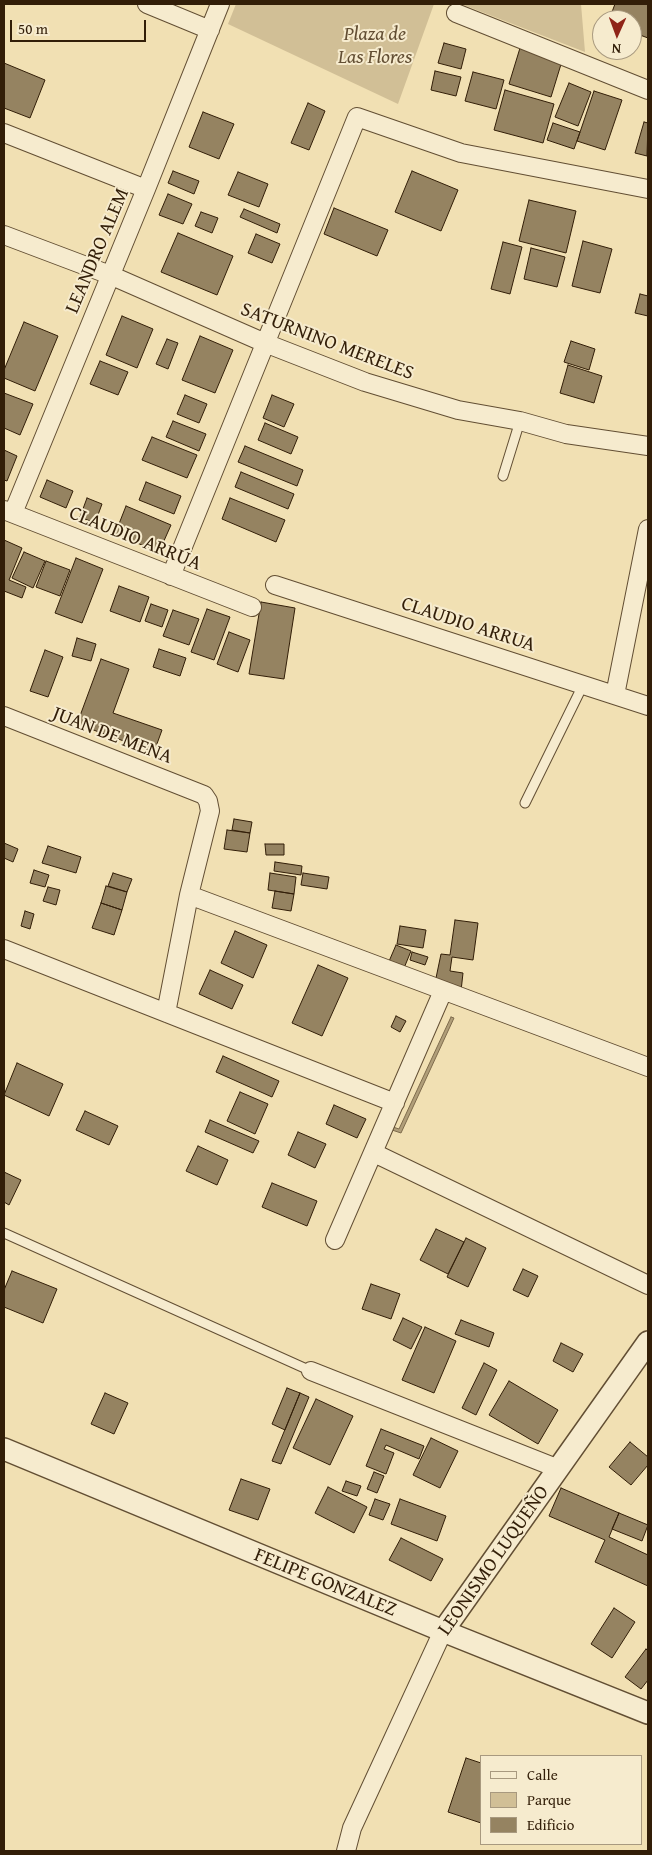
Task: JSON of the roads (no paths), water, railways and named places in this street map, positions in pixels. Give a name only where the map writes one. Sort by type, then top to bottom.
[{"type":"street","points":[[147,4],[210,30]]},
{"type":"street","name":"LEANDRO ALEM","points":[[8,512],[146,189],[220,4]]},
{"type":"street","points":[[456,13],[648,90]]},
{"type":"street","points":[[171,576],[357,117],[461,152],[648,189]]},
{"type":"street","points":[[4,133],[146,189]]},
{"type":"street","name":"SATURNINO MERELES","points":[[4,235],[110,275],[264,343],[365,382],[458,410],[520,421],[566,434],[648,446]]},
{"type":"street","name":"CLAUDIO ARRÚA","points":[[8,512],[252,607]]},
{"type":"street","points":[[615,695],[648,529]]},
{"type":"street","name":"CLAUDIO ARRUA","points":[[275,585],[648,706]]},
{"type":"street","name":"JUAN DE MENA","points":[[4,716],[204,795],[208,801],[210,811],[189,895]]},
{"type":"street","points":[[166,1013],[189,895],[648,1067]]},
{"type":"street","points":[[4,948],[395,1104]]},
{"type":"street","points":[[335,1240],[443,990]]},
{"type":"street","points":[[374,1153],[648,1284]]},
{"type":"street","name":"LEONISMO LUQUEÑO","points":[[346,1851],[352,1828],[442,1631],[648,1342]]},
{"type":"street","points":[[311,1371],[559,1469]]},
{"type":"street","name":"FELIPE GONZALEZ","points":[[4,1450],[442,1631],[648,1713]]},
{"type":"lane","points":[[503,476],[520,421]]},
{"type":"lane","points":[[525,802],[583,684]]},
{"type":"lane","points":[[4,1233],[311,1371]]},
{"type":"park label","name":"Plaza de Las Flores","points":[[375,46]]}]
